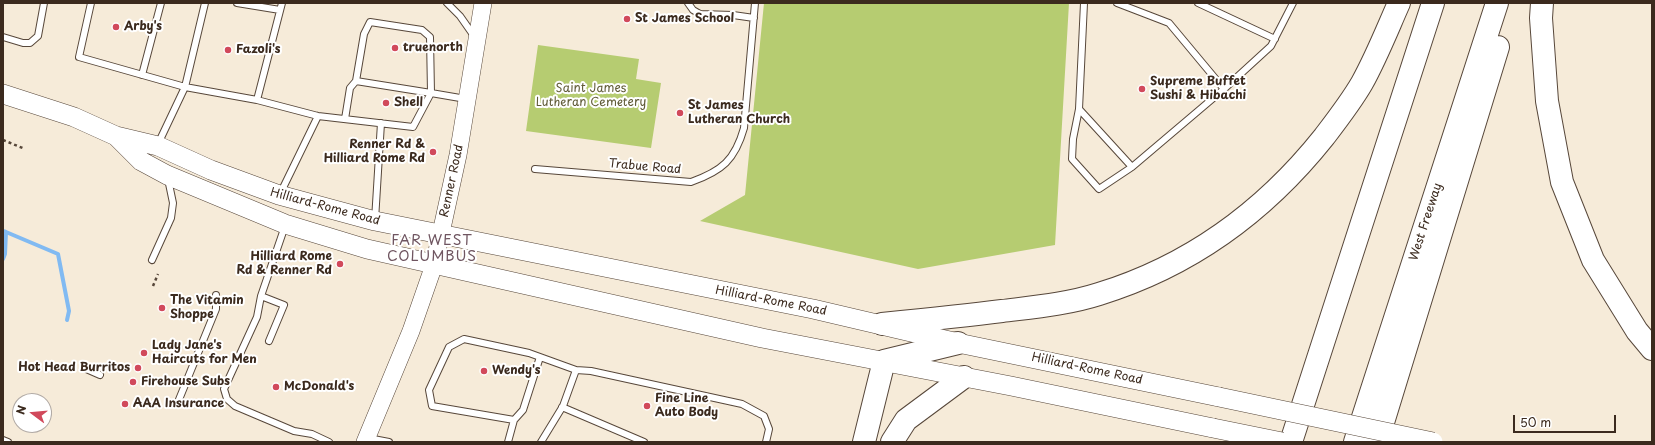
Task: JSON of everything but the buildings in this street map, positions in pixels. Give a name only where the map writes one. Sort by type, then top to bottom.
[{"type":"highway","points":[[882,324],[1042,306],[1098,294],[1138,280],[1178,262],[1208,245],[1237,224],[1269,196],[1316,147],[1338,119],[1362,84],[1399,3]]},
{"type":"highway","points":[[1292,442],[1433,3]]},
{"type":"highway","name":"West Freeway","points":[[1355,442],[1496,3]]},
{"type":"highway","points":[[1377,442],[1508,16],[1509,3]]},
{"type":"highway","points":[[1542,3],[1541,18],[1547,102],[1562,182],[1593,260],[1637,331],[1652,349]]},
{"type":"highway","points":[[1277,442],[1336,305]]},
{"type":"highway","points":[[864,442],[884,361],[958,343]]},
{"type":"highway","points":[[892,442],[906,420],[964,377]]},
{"type":"main road","name":"Renner Road","points":[[366,440],[408,337],[434,265],[451,190],[478,41],[483,3]]},
{"type":"main road","name":"Hilliard-Rome Road","points":[[3,94],[74,117],[116,136],[158,146],[211,170],[279,196],[375,221],[813,309],[958,343],[1433,442]]},
{"type":"main road","name":"Hilliard-Rome Road","points":[[116,136],[141,161],[167,175],[285,224],[367,249],[762,338],[884,361],[1282,442]]},
{"type":"lane","points":[[3,37],[23,43],[30,43],[38,36],[44,3]]},
{"type":"lane","points":[[91,3],[78,56],[186,87],[257,100],[318,116],[413,127],[431,93],[430,37],[422,30],[370,22],[364,34],[356,81],[350,88],[345,119]]},
{"type":"lane","points":[[142,75],[161,3]]},
{"type":"lane","points":[[158,146],[186,87],[205,3]]},
{"type":"lane","points":[[237,3],[281,6],[257,100]]},
{"type":"lane","points":[[447,3],[460,16],[478,41]]},
{"type":"lane","points":[[688,3],[693,10],[700,14],[733,15],[754,18]]},
{"type":"lane","name":"Trabue Road","points":[[535,169],[691,182],[710,175],[728,161],[739,144],[744,128],[755,3]]},
{"type":"lane","points":[[1084,3],[1079,110],[1073,139],[1072,159],[1099,189],[1132,167],[1224,89],[1271,46],[1293,3]]},
{"type":"lane","points":[[1117,3],[1169,22],[1224,89]]},
{"type":"lane","points":[[1198,3],[1275,39]]},
{"type":"lane","points":[[356,81],[468,99]]},
{"type":"lane","points":[[1079,110],[1132,167]]},
{"type":"lane","points":[[279,196],[318,116]]},
{"type":"lane","points":[[375,221],[381,123]]},
{"type":"lane","points":[[152,260],[171,218],[173,203],[167,175]]},
{"type":"lane","points":[[285,224],[261,296],[256,317],[224,389],[227,399],[235,406],[294,431],[312,434],[329,442]]},
{"type":"lane","points":[[178,402],[216,309],[216,294]]},
{"type":"lane","points":[[261,296],[284,306],[269,341]]},
{"type":"lane","points":[[514,420],[432,406],[429,390],[449,347],[464,339],[530,353],[576,370],[591,371],[742,404],[764,416],[769,430],[766,442]]},
{"type":"lane","points":[[508,442],[514,420],[524,410],[540,357]]},
{"type":"lane","points":[[84,368],[100,375]]},
{"type":"lane","points":[[541,442],[562,408],[576,370]]},
{"type":"lane","points":[[562,408],[644,442]]},
{"type":"lane","points":[[3,440],[8,442]]},
{"type":"lane","points":[[366,440],[389,442]]},
{"type":"path","points":[[3,140],[25,149]]},
{"type":"path","points":[[153,286],[158,274]]},
{"type":"green space","points":[[764,3],[1069,3],[1055,245],[918,269],[700,221],[745,195]]},
{"type":"green space","name":"Saint James Lutheran Cemetery","points":[[538,45],[639,59],[636,79],[661,83],[651,148],[526,131]]},
{"type":"waterway","points":[[3,231],[6,232],[5,254],[3,259]]},
{"type":"waterway","points":[[6,232],[58,254],[69,311],[67,320]]},
{"type":"place","name":"St James School","points":[[627,19]]},
{"type":"place","name":"Arby's","points":[[116,27]]},
{"type":"place","name":"truenorth","points":[[395,48]]},
{"type":"place","name":"Fazoli's","points":[[228,50]]},
{"type":"place","name":"Supreme Buffet Sushi & Hibachi","points":[[1142,89]]},
{"type":"place","name":"Shell","points":[[386,103]]},
{"type":"place","name":"St James Lutheran Church","points":[[680,113]]},
{"type":"place","name":"Renner Rd & Hilliard Rome Rd","points":[[433,152]]},
{"type":"place","name":"Hilliard Rome Rd & Renner Rd","points":[[340,264]]},
{"type":"place","name":"The Vitamin Shoppe","points":[[162,308]]},
{"type":"place","name":"Lady Jane's Haircuts for Men","points":[[144,353]]},
{"type":"place","name":"Hot Head Burritos","points":[[138,368]]},
{"type":"place","name":"Wendy's","points":[[484,371]]},
{"type":"place","name":"Firehouse Subs","points":[[133,382]]},
{"type":"place","name":"McDonald's","points":[[276,387]]},
{"type":"place","name":"AAA Insurance","points":[[125,404]]},
{"type":"place","name":"Fine Line Auto Body","points":[[647,406]]},
{"type":"district","name":"FAR WEST COLUMBUS","points":[[432,250]]}]
